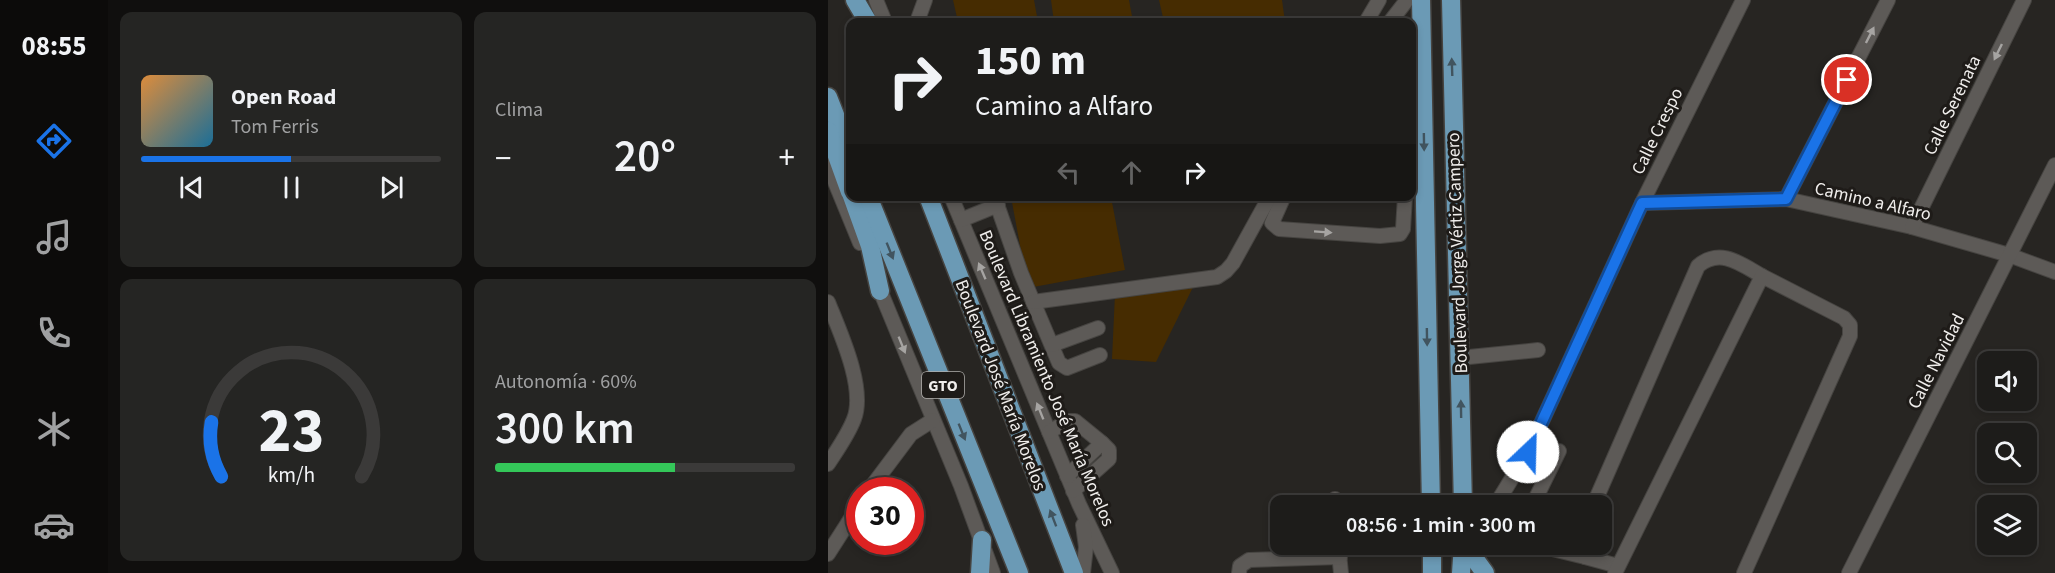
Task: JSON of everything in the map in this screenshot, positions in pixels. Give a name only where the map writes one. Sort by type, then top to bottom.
[{"type":"main road","points":[[850,0],[857,18]]},
{"type":"main road","points":[[855,0],[866,18]]},
{"type":"main road","name":"Boulevard Jorge Vértiz Campero","points":[[1421,0],[1418,179],[1431,495]]},
{"type":"main road","name":"Boulevard Jorge Vértiz Campero","points":[[1451,0],[1462,495]]},
{"type":"main road","points":[[829,100],[846,143]]},
{"type":"main road","points":[[828,131],[846,181]]},
{"type":"main road","points":[[854,201],[870,246],[880,291]]},
{"type":"main road","name":"GTO","points":[[870,201],[1019,573]]},
{"type":"main road","name":"Boulevard José María Morelos","points":[[930,201],[1074,573]]},
{"type":"main road","points":[[1430,479],[1438,492],[1451,493],[1457,487],[1462,467]]},
{"type":"main road","points":[[982,540],[990,571]]},
{"type":"main road","points":[[1432,555],[1432,573]]},
{"type":"main road","points":[[1461,573],[1462,555]]},
{"type":"main road","points":[[1471,555],[1485,573]]},
{"type":"street","points":[[876,0],[883,18]]},
{"type":"street","points":[[918,18],[925,0]]},
{"type":"street","points":[[1368,18],[1378,0]]},
{"type":"street","points":[[1393,18],[1407,0]]},
{"type":"street","name":"Calle Crespo","points":[[1502,495],[1528,452],[1642,203],[1743,0]]},
{"type":"street","points":[[1786,199],[1888,0]]},
{"type":"street","name":"Calle Serenata","points":[[1912,227],[2024,0]]},
{"type":"street","points":[[828,165],[982,540]]},
{"type":"street","name":"Calle Navidad","points":[[1849,573],[2055,165]]},
{"type":"street","name":"Camino a Alfaro","points":[[1642,203],[1786,199],[1912,227],[2009,255],[2055,272]]},
{"type":"street","name":"Boulevard Libramiento José María Morelos","points":[[956,201],[961,220],[1078,504],[1112,573]]},
{"type":"street","points":[[961,220],[996,201],[1033,302],[1062,367],[1077,365],[1100,355]]},
{"type":"street","points":[[1269,201],[1267,216],[1279,229],[1394,236],[1403,229],[1405,201]]},
{"type":"street","points":[[1033,302],[1217,277],[1226,271],[1280,201]]},
{"type":"street","points":[[1598,495],[1698,266],[1706,259],[1726,257],[1844,318],[1850,325],[1850,336],[1744,573]]},
{"type":"street","points":[[1593,555],[1617,570],[1762,276]]},
{"type":"street","points":[[828,302],[831,323],[856,384],[857,402],[854,418],[828,464]]},
{"type":"street","points":[[1052,345],[1098,328]]},
{"type":"street","points":[[1459,358],[1538,350]]},
{"type":"street","points":[[879,477],[911,434],[933,420]]},
{"type":"street","points":[[1049,432],[1068,422],[1075,421],[1109,450],[1109,459],[1073,491]]},
{"type":"street","points":[[1067,476],[1102,443]]},
{"type":"street","points":[[1538,495],[1559,452]]},
{"type":"street","points":[[1078,504],[1086,547],[1083,573]]},
{"type":"street","points":[[828,554],[846,526]]},
{"type":"street","points":[[1239,573],[1240,566],[1249,560],[1299,555]]},
{"type":"street","points":[[1339,555],[1341,573]]},
{"type":"shaded area","points":[[953,0],[1034,0],[1037,18],[957,18]]},
{"type":"shaded area","points":[[1051,0],[1129,0],[1132,18],[1053,18]]},
{"type":"shaded area","points":[[1159,0],[1282,0],[1284,18],[1163,18]]},
{"type":"shaded area","points":[[1012,201],[1112,201],[1125,270],[1028,288]]},
{"type":"shaded area","points":[[1195,283],[1156,362],[1112,359],[1115,294]]},
{"type":"route","points":[[1528,452],[1642,203],[1786,199],[1847,80]]}]
